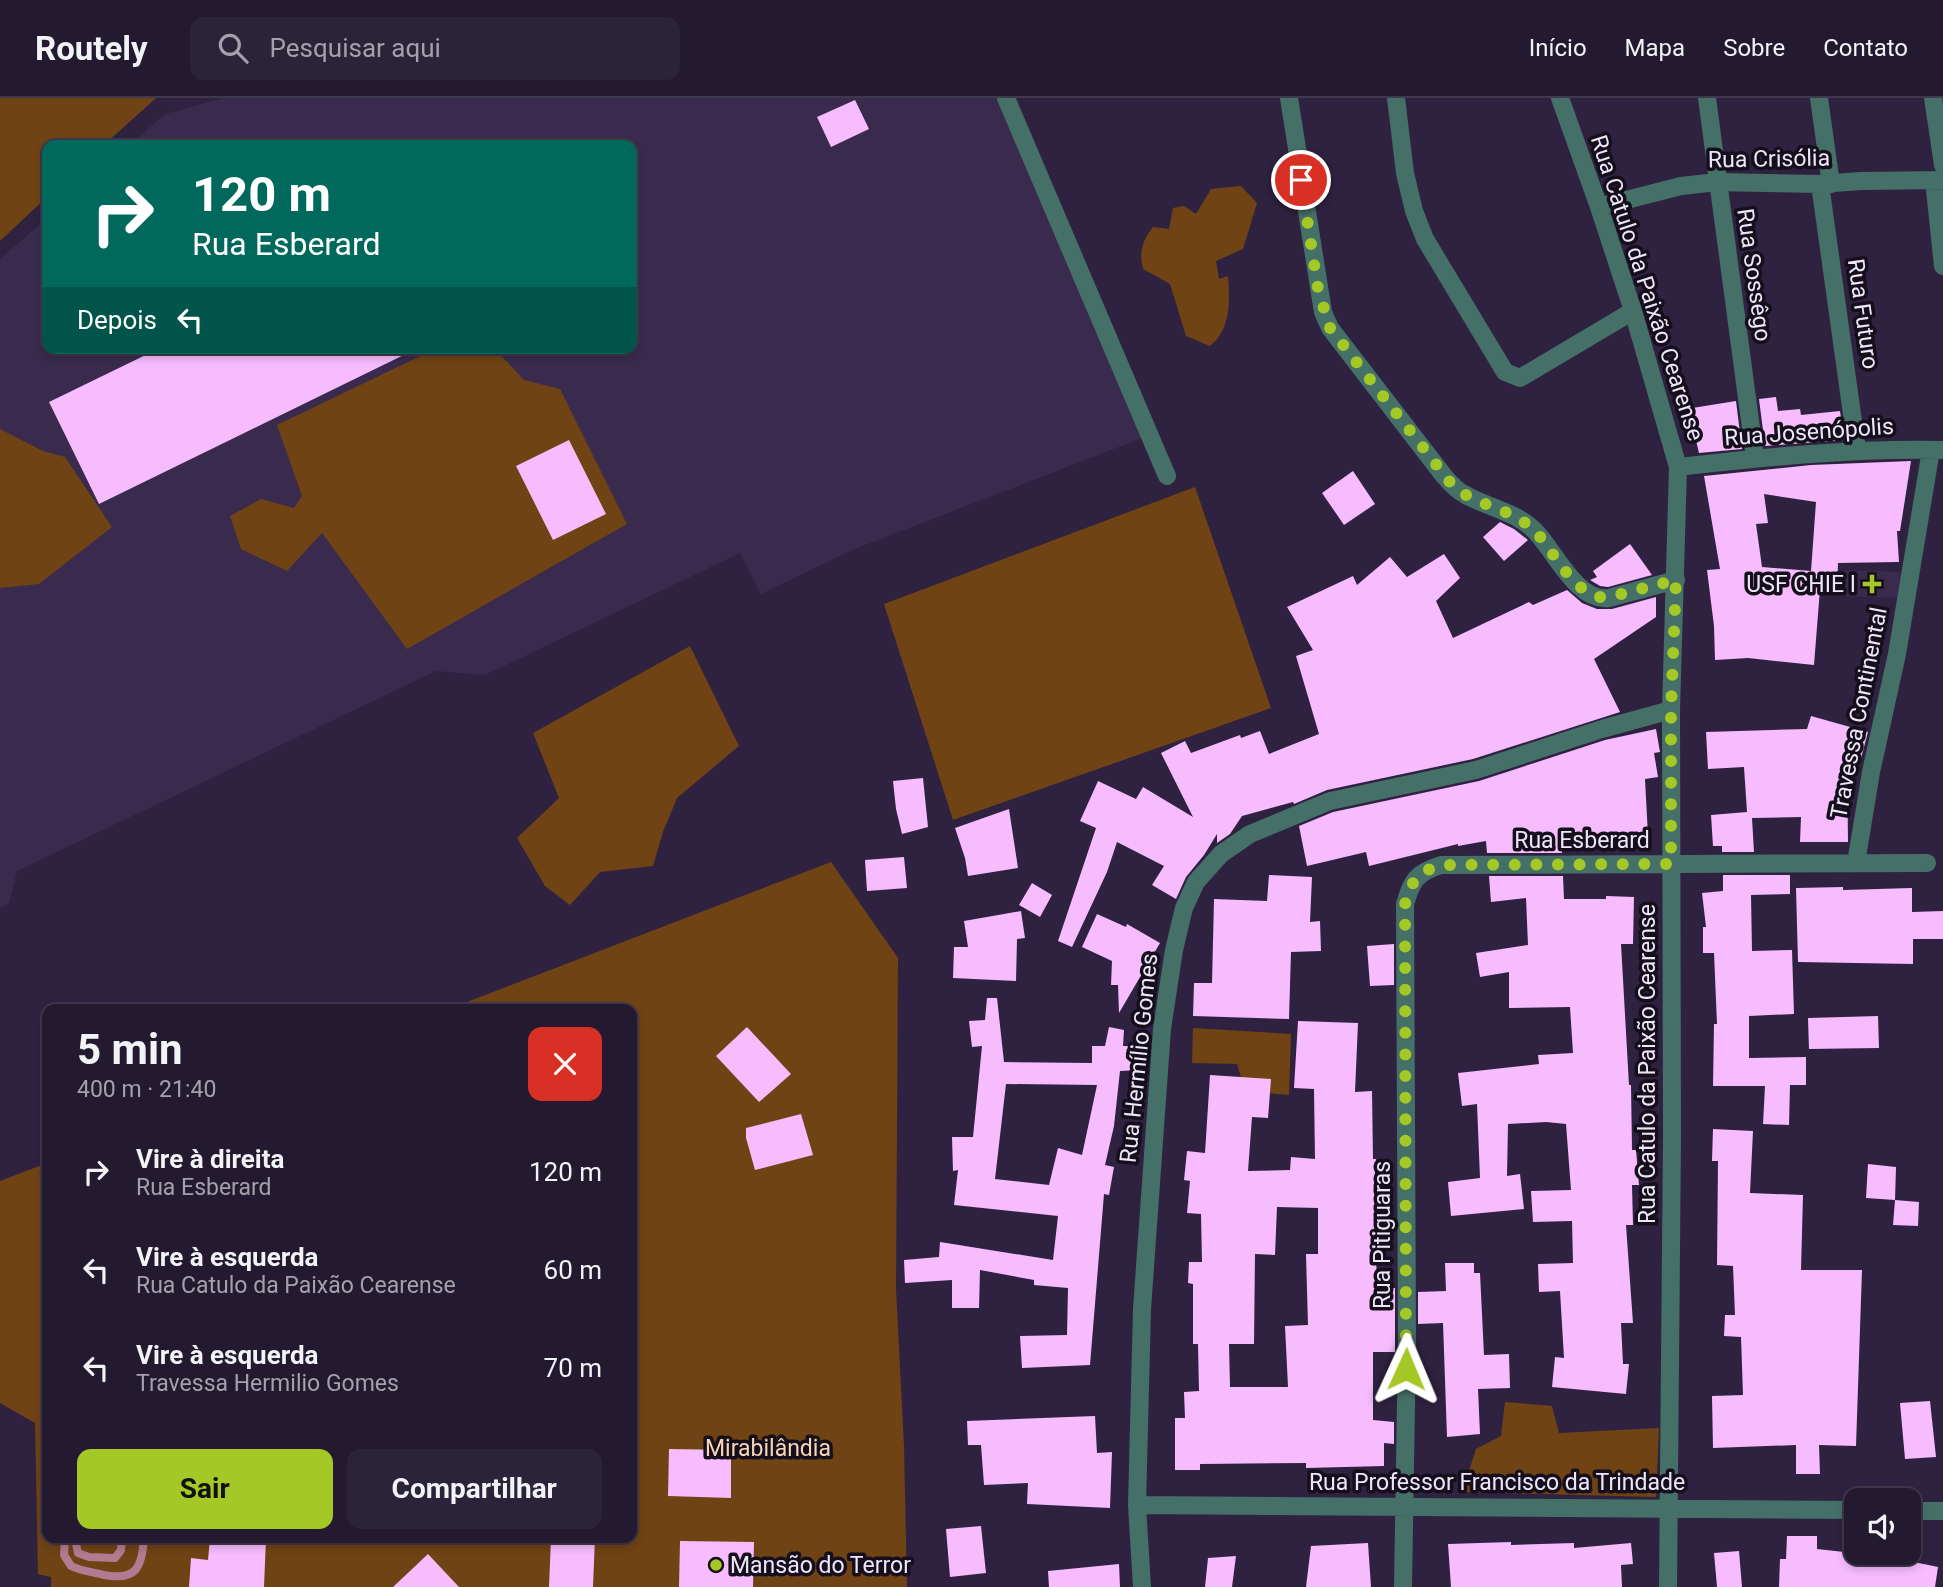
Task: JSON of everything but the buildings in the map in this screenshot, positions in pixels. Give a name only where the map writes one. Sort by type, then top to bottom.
[{"type":"street","points":[[1006,98],[1167,476]]},
{"type":"street","points":[[1289,98],[1323,312],[1330,328],[1444,476],[1462,494],[1527,523],[1570,576],[1591,596],[1600,599],[1676,580]]},
{"type":"street","points":[[1396,98],[1405,173],[1414,211],[1425,239],[1505,372],[1520,378],[1633,311]]},
{"type":"street","name":"Rua Catulo da Paixão Cearense","points":[[1560,98],[1633,311],[1678,467],[1671,710],[1672,1136],[1668,1587]]},
{"type":"street","name":"Rua Sossêgo","points":[[1707,98],[1755,458]]},
{"type":"street","name":"Rua Futuro","points":[[1819,98],[1826,184],[1857,450]]},
{"type":"street","points":[[1933,98],[1940,175],[1943,266]]},
{"type":"street","name":"Rua Crisólia","points":[[1599,207],[1681,186],[1717,182],[1826,184],[1940,175]]},
{"type":"street","name":"Rua Josenópolis","points":[[1678,467],[1857,450],[1937,450]]},
{"type":"street","name":"Travessa Continental","points":[[1856,863],[1871,772],[1937,450]]},
{"type":"street","name":"Rua Hermílio Gomes","points":[[1142,1587],[1137,1505],[1142,1309],[1162,1029],[1174,950],[1184,908],[1196,882],[1220,854],[1250,834],[1330,801],[1476,770],[1671,710]]},
{"type":"street","name":"Rua Esberard","points":[[1411,883],[1424,871],[1441,865],[1927,863]]},
{"type":"street","name":"Rua Pitiguaras","points":[[1403,1587],[1407,1342],[1405,904],[1411,883]]},
{"type":"street","name":"Rua Professor Francisco da Trindade","points":[[1137,1505],[1844,1510]]},
{"type":"street","points":[[1921,1511],[1943,1511]]},
{"type":"shaded area","points":[[224,98],[1000,98],[1142,438],[852,550],[761,594],[740,553],[485,675],[436,671],[17,871],[9,903],[0,908],[0,259],[42,222],[42,354],[637,354],[637,140],[136,140],[165,114]]},
{"type":"shaded area","name":"USF CHIE I","points":[[1844,570],[1901,572],[1900,598],[1843,596]]},
{"type":"green space","points":[[0,98],[156,98],[110,140],[42,140],[42,202],[0,241]]},
{"type":"green space","points":[[1241,186],[1257,203],[1243,249],[1216,261],[1219,279],[1228,276],[1229,305],[1222,331],[1210,346],[1186,336],[1170,284],[1143,269],[1142,247],[1153,227],[1169,229],[1173,208],[1184,206],[1196,214],[1211,189]]},
{"type":"green space","points":[[425,354],[500,354],[524,380],[560,389],[627,524],[407,649],[322,533],[287,571],[241,549],[230,516],[261,499],[294,508],[302,496],[277,425]]},
{"type":"green space","points":[[0,429],[43,451],[65,457],[112,527],[39,584],[0,588]]},
{"type":"green space","points":[[1195,487],[1271,708],[953,820],[884,604]]},
{"type":"green space","points":[[690,646],[739,746],[677,798],[653,866],[600,872],[570,905],[545,886],[517,838],[559,798],[533,733]]},
{"type":"green space","name":"Mirabilândia","points":[[831,862],[898,958],[896,1289],[904,1446],[907,1587],[51,1587],[51,1577],[38,1574],[35,1423],[0,1403],[0,1181],[42,1165],[42,1543],[637,1543],[637,1004],[462,1004]]},
{"type":"green space","points":[[1193,1028],[1291,1034],[1289,1095],[1245,1091],[1237,1064],[1192,1063]]},
{"type":"green space","points":[[1505,1402],[1552,1406],[1559,1433],[1659,1428],[1656,1497],[1462,1492],[1476,1449],[1501,1436]]},
{"type":"waterway","points":[[65,1543],[64,1555],[71,1566],[115,1576],[130,1574],[135,1570],[143,1543]]},
{"type":"waterway","points":[[76,1543],[78,1553],[89,1557],[115,1558],[121,1550],[122,1543]]},
{"type":"place","name":"USF CHIE I","points":[[1872,584]]},
{"type":"place","name":"Mansão do Terror","points":[[716,1565]]},
{"type":"route","points":[[1301,180],[1318,289],[1330,328],[1453,486],[1462,494],[1527,523],[1570,576],[1591,596],[1600,599],[1676,580],[1671,710],[1671,864],[1441,865],[1424,871],[1411,883],[1405,904],[1406,1369]]}]
